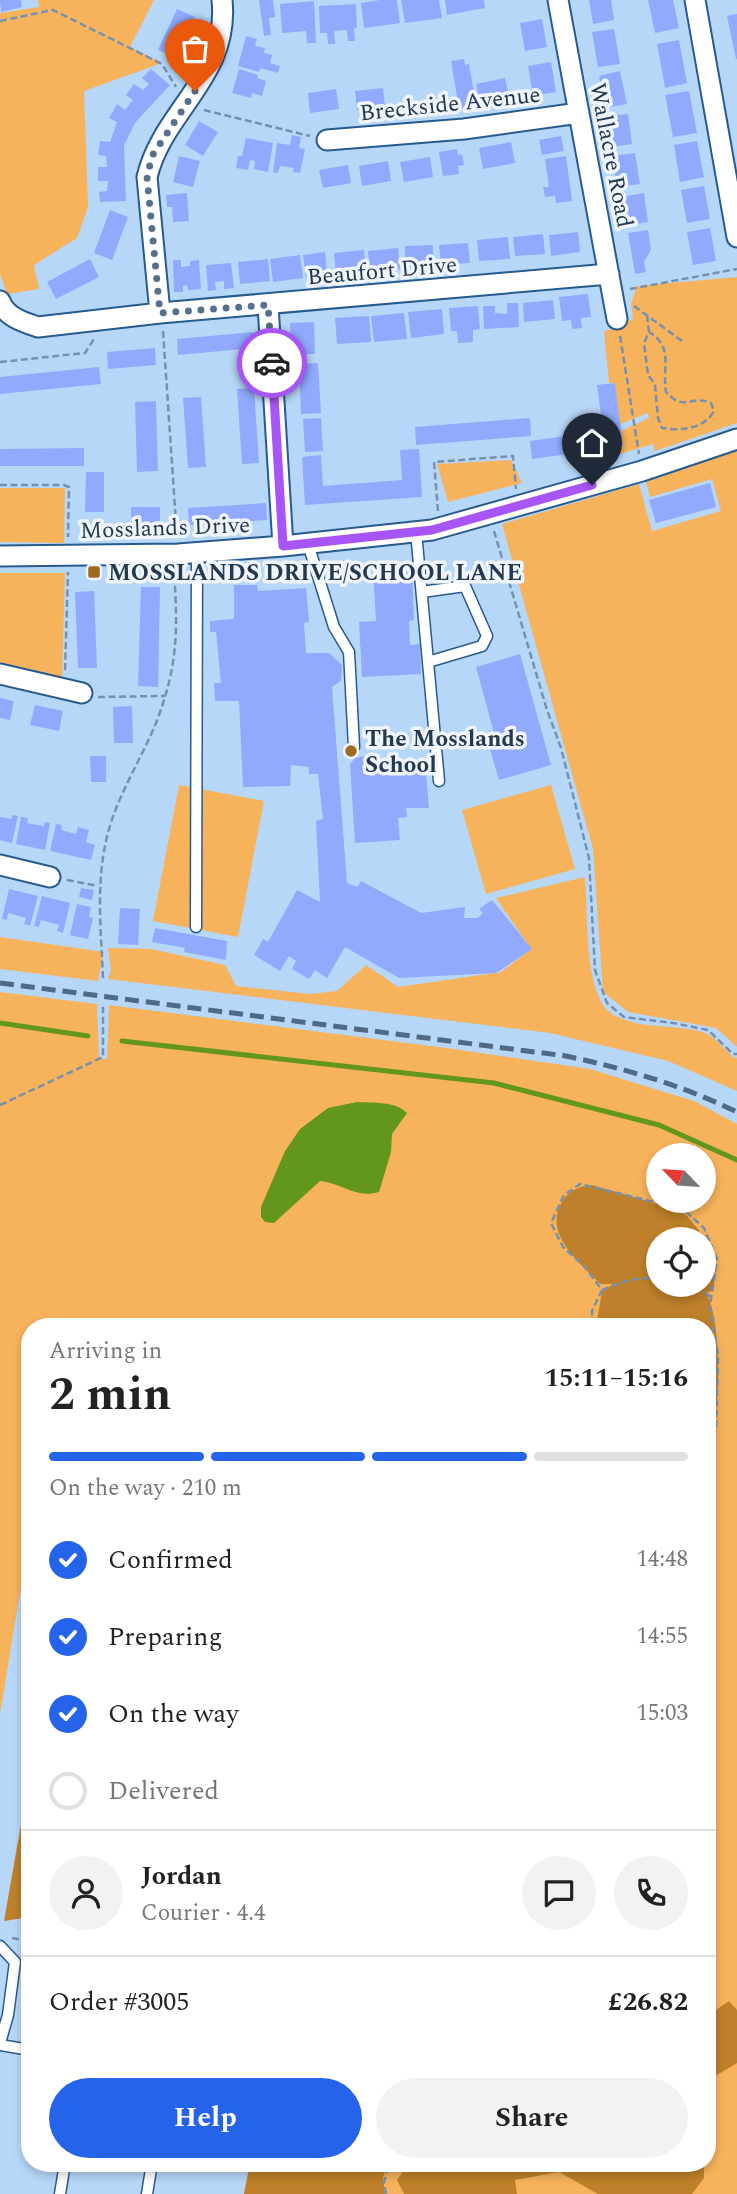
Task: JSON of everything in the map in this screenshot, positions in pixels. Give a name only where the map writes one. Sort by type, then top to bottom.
[{"type":"street","points":[[160,313],[147,177],[152,156],[215,57],[222,34],[222,0]]},
{"type":"street","name":"Wallacre Road","points":[[558,0],[617,319]]},
{"type":"street","points":[[695,0],[737,237]]},
{"type":"street","name":"Breckside Avenue","points":[[327,140],[464,129],[579,113]]},
{"type":"street","name":"Beaufort Drive","points":[[1,307],[20,321],[38,327],[160,313],[268,305],[611,288]]},
{"type":"street","points":[[268,305],[283,546]]},
{"type":"street","name":"Mosslands Drive","points":[[0,556],[183,554],[416,532],[439,528],[642,471],[737,439]]},
{"type":"street","points":[[0,674],[82,693]]},
{"type":"street","points":[[0,865],[50,877]]},
{"type":"lane","points":[[416,532],[439,781]]},
{"type":"lane","points":[[308,544],[334,627],[349,652],[354,747]]},
{"type":"lane","points":[[183,554],[195,927]]},
{"type":"lane","points":[[422,592],[465,586],[487,636],[482,646],[428,662]]},
{"type":"lane","points":[[0,1946],[15,1962],[8,2015],[0,2044],[21,2048]]},
{"type":"lane","points":[[60,2194],[64,2172]]},
{"type":"lane","points":[[147,2194],[151,2172]]},
{"type":"path","points":[[0,21],[53,10],[162,64],[186,105],[327,140]]},
{"type":"path","points":[[611,288],[737,269]]},
{"type":"path","points":[[611,288],[682,341]]},
{"type":"path","points":[[103,978],[99,887],[106,838],[165,696],[172,674],[178,629],[183,554],[160,313]]},
{"type":"path","points":[[647,315],[649,332],[644,342],[648,375],[655,384],[658,418],[663,428],[700,425],[709,419],[714,411],[711,403],[705,400],[682,403],[674,401],[666,392],[665,349],[660,338],[649,332]]},
{"type":"path","points":[[617,319],[642,471]]},
{"type":"path","points":[[0,362],[85,353],[106,320]]},
{"type":"path","points":[[439,528],[435,462],[513,456],[517,506]]},
{"type":"path","points":[[490,514],[510,590],[561,748],[589,858],[595,970],[607,1003],[624,1017],[708,1030],[733,1054],[737,1054]]},
{"type":"path","points":[[82,693],[92,696],[165,696]]},
{"type":"path","points":[[50,877],[99,887]]},
{"type":"path","points":[[0,1105],[103,1056],[103,1007]]},
{"type":"path","points":[[602,1290],[584,1266],[563,1247],[551,1223],[564,1195],[580,1184],[683,1209],[703,1227]]},
{"type":"path","points":[[592,1318],[592,1311],[602,1290],[620,1282],[646,1277]]},
{"type":"path","points":[[711,1297],[712,1318]]},
{"type":"path","points":[[716,1343],[716,1428]]},
{"type":"path","points":[[12,1938],[21,1940]]},
{"type":"path","points":[[386,2194],[384,2183],[387,2172]]},
{"type":"shaded area","points":[[38,0],[154,0],[130,47],[162,63],[84,91],[88,207],[77,238],[34,265],[39,289],[7,294],[0,274],[0,13],[39,7]]},
{"type":"shaded area","points":[[737,277],[737,423],[655,451],[653,444],[603,459],[594,450],[623,446],[621,431],[649,418],[648,413],[620,424],[615,383],[609,383],[604,332],[633,319],[631,304],[637,286]]},
{"type":"shaded area","points":[[737,450],[737,1047],[716,1028],[628,1012],[603,992],[593,849],[502,524],[639,484],[652,531],[721,511],[712,479],[650,497],[646,482]]},
{"type":"shaded area","points":[[511,460],[522,483],[448,502],[437,464]]},
{"type":"shaded area","points":[[0,488],[65,488],[64,543],[0,542]]},
{"type":"shaded area","points":[[0,573],[65,573],[62,680],[0,669]]},
{"type":"shaded area","points":[[179,785],[264,801],[238,937],[153,921]]},
{"type":"shaded area","points":[[551,785],[575,869],[486,894],[462,810]]},
{"type":"shaded area","points":[[585,877],[591,967],[598,995],[605,1008],[630,1021],[705,1033],[737,1058],[737,1091],[668,1061],[550,1033],[108,979],[111,970],[108,948],[151,949],[225,965],[236,986],[310,994],[337,991],[366,965],[398,987],[501,972],[531,949],[496,898]]},
{"type":"shaded area","points":[[0,937],[104,952],[98,981],[0,969]]},
{"type":"shaded area","points":[[0,992],[97,1004],[99,1059],[107,1059],[109,1005],[590,1069],[694,1101],[737,1124],[737,2194],[244,2194],[248,2172],[716,2172],[716,1318],[21,1318],[21,1586],[0,1714]]},
{"type":"shaded area","points":[[357,1102],[396,1106],[407,1113],[392,1134],[391,1152],[379,1192],[363,1194],[320,1181],[274,1223],[265,1222],[261,1217],[261,1207],[285,1151],[300,1129],[328,1108]]},
{"type":"shaded area","points":[[592,1185],[646,1201],[646,1213],[682,1213],[687,1216],[696,1227],[646,1227],[646,1297],[708,1297],[714,1318],[597,1318],[602,1292],[613,1284],[600,1284],[574,1256],[560,1235],[557,1212],[569,1194],[576,1189]]},
{"type":"shaded area","points":[[716,1329],[718,1354],[716,1416]]},
{"type":"shaded area","points":[[21,1824],[21,1918],[4,1921]]},
{"type":"shaded area","points":[[729,2001],[737,2010],[737,2063],[716,2076],[716,2010]]},
{"type":"shaded area","points":[[248,2172],[385,2172],[385,2194],[244,2194]]},
{"type":"shaded area","points":[[403,2172],[559,2172],[515,2180],[517,2194],[404,2194],[397,2180]]},
{"type":"shaded area","points":[[559,2172],[704,2172],[704,2178],[692,2194],[598,2194]]},
{"type":"building","points":[[0,0],[21,0],[22,7],[1,12]]},
{"type":"building","points":[[259,0],[273,0],[275,17],[269,18],[271,35],[264,36]]},
{"type":"building","points":[[397,0],[400,23],[364,28],[361,3]]},
{"type":"building","points":[[401,0],[439,0],[442,18],[405,23]]},
{"type":"building","points":[[445,0],[484,0],[485,8],[447,15]]},
{"type":"building","points":[[589,0],[611,0],[614,20],[593,24]]},
{"type":"building","points":[[648,0],[673,0],[679,28],[655,33]]},
{"type":"building","points":[[314,1],[316,43],[307,43],[306,31],[282,33],[280,4]]},
{"type":"building","points":[[356,4],[355,41],[348,41],[347,30],[334,31],[335,44],[328,44],[327,33],[320,33],[319,6]]},
{"type":"building","points":[[177,9],[195,17],[177,58],[158,50]]},
{"type":"building","points":[[737,14],[737,59],[736,59],[727,16]]},
{"type":"building","points":[[542,19],[547,47],[525,51],[520,23]]},
{"type":"building","points":[[614,29],[620,64],[598,67],[592,32]]},
{"type":"building","points":[[246,36],[257,39],[255,46],[265,48],[264,53],[272,55],[270,63],[280,66],[278,73],[260,68],[259,72],[238,66]]},
{"type":"building","points":[[679,40],[687,83],[665,88],[657,44]]},
{"type":"building","points":[[464,59],[465,65],[469,64],[474,92],[468,93],[470,108],[459,109],[451,61]]},
{"type":"building","points":[[551,62],[556,92],[533,96],[528,66]]},
{"type":"building","points":[[151,69],[170,85],[135,123],[124,146],[126,201],[100,202],[99,192],[107,191],[108,181],[98,181],[98,167],[107,167],[106,156],[98,155],[100,141],[110,142],[117,122],[109,118],[117,104],[125,110],[133,100],[126,95],[134,84],[143,90],[149,84],[142,78]]},
{"type":"building","points":[[239,69],[258,75],[257,78],[266,81],[262,96],[252,93],[251,98],[232,93]]},
{"type":"building","points":[[620,71],[627,104],[605,108],[599,76]]},
{"type":"building","points":[[505,78],[510,100],[481,106],[476,84]]},
{"type":"building","points":[[383,88],[385,107],[357,110],[355,91]]},
{"type":"building","points":[[336,89],[339,109],[310,113],[308,93]]},
{"type":"building","points":[[689,91],[697,133],[673,137],[665,95]]},
{"type":"building","points":[[628,114],[632,144],[611,147],[607,116]]},
{"type":"building","points":[[199,121],[218,132],[203,156],[185,145]]},
{"type":"building","points":[[292,135],[301,137],[299,148],[305,149],[300,173],[293,172],[294,168],[280,166],[278,173],[273,172],[277,143],[290,145]]},
{"type":"building","points":[[561,136],[564,151],[542,155],[539,140]]},
{"type":"building","points":[[246,138],[273,143],[268,172],[254,169],[255,161],[250,160],[248,170],[236,168]]},
{"type":"building","points":[[697,141],[704,177],[680,182],[674,145]]},
{"type":"building","points":[[511,142],[515,163],[483,169],[479,148]]},
{"type":"building","points":[[457,149],[458,155],[462,154],[464,165],[458,166],[459,174],[443,176],[439,152]]},
{"type":"building","points":[[635,153],[640,184],[617,187],[612,156]]},
{"type":"building","points":[[179,156],[200,161],[193,187],[173,182]]},
{"type":"building","points":[[566,156],[572,201],[556,203],[555,196],[545,197],[543,187],[549,187],[545,159]]},
{"type":"building","points":[[430,157],[433,177],[404,182],[400,162]]},
{"type":"building","points":[[388,161],[391,181],[362,186],[359,166]]},
{"type":"building","points":[[348,165],[351,183],[323,188],[319,170]]},
{"type":"building","points":[[704,186],[710,219],[687,223],[681,190]]},
{"type":"building","points":[[187,193],[189,221],[173,222],[172,207],[167,207],[166,195]]},
{"type":"building","points":[[644,193],[648,222],[626,226],[621,197]]},
{"type":"building","points":[[110,210],[128,217],[112,260],[94,253]]},
{"type":"building","points":[[710,228],[716,261],[693,265],[687,232]]},
{"type":"building","points":[[648,230],[651,250],[644,262],[646,272],[635,274],[628,233]]},
{"type":"building","points":[[578,232],[580,252],[551,256],[549,235]]},
{"type":"building","points":[[543,234],[545,254],[515,256],[513,237]]},
{"type":"building","points":[[508,237],[510,259],[479,261],[477,240]]},
{"type":"building","points":[[468,243],[470,263],[441,265],[439,245]]},
{"type":"building","points":[[433,245],[433,266],[405,267],[405,246]]},
{"type":"building","points":[[398,248],[400,269],[370,271],[368,251]]},
{"type":"building","points":[[364,250],[366,271],[336,274],[334,253]]},
{"type":"building","points":[[325,252],[327,275],[306,277],[303,255]]},
{"type":"building","points":[[300,255],[303,278],[273,282],[270,259]]},
{"type":"building","points":[[90,259],[99,277],[56,299],[47,282]]},
{"type":"building","points":[[268,259],[270,281],[240,284],[238,262]]},
{"type":"building","points":[[173,260],[181,260],[181,267],[190,266],[190,261],[199,260],[201,289],[188,290],[187,285],[183,286],[183,292],[174,292]]},
{"type":"building","points":[[231,263],[234,288],[224,289],[224,281],[215,282],[216,290],[208,291],[206,265]]},
{"type":"building","points":[[588,294],[591,317],[581,318],[582,328],[572,329],[571,320],[562,321],[559,297]]},
{"type":"building","points":[[553,300],[555,319],[524,322],[523,303]]},
{"type":"building","points":[[507,303],[518,303],[519,327],[484,329],[483,306],[495,306],[495,313],[507,314]]},
{"type":"building","points":[[478,306],[480,329],[473,330],[473,342],[458,343],[457,331],[451,331],[449,308]]},
{"type":"building","points":[[442,309],[444,334],[411,338],[408,312]]},
{"type":"building","points":[[404,313],[407,339],[374,342],[371,316]]},
{"type":"building","points":[[369,316],[371,342],[337,344],[335,318]]},
{"type":"building","points":[[314,322],[315,354],[291,354],[290,323]]},
{"type":"building","points":[[253,332],[254,348],[178,355],[177,339]]},
{"type":"building","points":[[155,348],[156,365],[108,369],[107,352]]},
{"type":"building","points":[[318,363],[321,413],[301,414],[299,364]]},
{"type":"building","points":[[99,367],[101,384],[0,394],[0,377]]},
{"type":"building","points":[[615,383],[623,446],[532,459],[530,441],[603,431],[597,385]]},
{"type":"building","points":[[254,388],[259,463],[242,464],[237,389]]},
{"type":"building","points":[[201,397],[206,467],[188,468],[183,398]]},
{"type":"building","points":[[156,401],[158,471],[137,472],[135,402]]},
{"type":"building","points":[[321,418],[323,451],[305,452],[303,419]]},
{"type":"building","points":[[530,418],[531,436],[416,445],[415,427]]},
{"type":"building","points":[[84,448],[84,466],[0,466],[0,449]]},
{"type":"building","points":[[419,449],[422,497],[305,505],[302,457],[321,455],[323,486],[402,480],[400,450]]},
{"type":"building","points":[[86,472],[104,472],[104,512],[85,512]]},
{"type":"building","points":[[710,483],[716,507],[656,523],[649,500]]},
{"type":"building","points":[[266,503],[267,520],[189,525],[188,508]]},
{"type":"building","points":[[131,507],[160,507],[160,527],[131,527]]},
{"type":"building","points":[[412,572],[414,620],[409,621],[410,645],[420,644],[421,674],[362,677],[359,622],[376,621],[373,574]]},
{"type":"building","points":[[234,585],[257,585],[258,591],[306,588],[309,622],[304,623],[306,653],[329,653],[342,665],[341,681],[332,687],[347,883],[357,887],[361,881],[421,913],[465,907],[464,918],[478,918],[483,913],[479,909],[492,900],[532,949],[496,973],[399,978],[345,947],[327,978],[315,970],[309,979],[292,969],[296,961],[289,956],[280,971],[254,955],[263,939],[268,942],[297,890],[320,902],[316,821],[323,819],[318,774],[309,774],[309,767],[291,765],[290,786],[243,787],[239,701],[215,701],[214,683],[221,683],[216,632],[210,632],[210,621],[234,619]]},
{"type":"building","points":[[141,587],[160,587],[158,687],[138,686]]},
{"type":"building","points":[[94,591],[97,668],[78,668],[75,592]]},
{"type":"building","points":[[520,654],[551,765],[499,780],[489,746],[497,744],[476,667]]},
{"type":"building","points":[[0,698],[14,701],[10,720],[0,718]]},
{"type":"building","points":[[35,705],[63,711],[59,731],[30,725]]},
{"type":"building","points":[[132,706],[133,743],[114,743],[113,707]]},
{"type":"building","points":[[90,756],[106,756],[106,782],[91,782]]},
{"type":"building","points":[[363,756],[373,765],[425,763],[429,808],[406,808],[407,817],[398,818],[400,840],[355,843],[350,764],[355,758]]},
{"type":"building","points":[[12,815],[18,816],[12,843],[0,840],[0,817],[12,819]]},
{"type":"building","points":[[21,817],[28,818],[27,823],[44,826],[45,822],[50,823],[45,850],[16,844]]},
{"type":"building","points":[[56,824],[62,825],[61,830],[76,834],[78,827],[89,830],[86,842],[95,845],[91,860],[50,851]]},
{"type":"building","points":[[81,888],[94,890],[92,900],[79,897]]},
{"type":"building","points":[[9,889],[38,896],[30,926],[24,924],[26,918],[8,913],[7,920],[2,919]]},
{"type":"building","points":[[42,896],[70,903],[63,933],[57,931],[59,925],[41,920],[39,927],[34,926]]},
{"type":"building","points":[[77,904],[91,907],[89,917],[93,918],[88,939],[70,935]]},
{"type":"building","points":[[120,908],[140,909],[138,945],[118,944]]},
{"type":"building","points":[[155,928],[227,941],[226,960],[184,952],[185,948],[152,942]]},
{"type":"waterway","points":[[0,1023],[88,1036]]},
{"type":"waterway","points":[[122,1041],[494,1083],[659,1125],[737,1160]]},
{"type":"railway","points":[[0,983],[566,1056],[653,1079],[737,1112]]},
{"type":"way so far","points":[[195,91],[152,156],[147,177],[160,313],[268,305],[272,363]]},
{"type":"place","name":"MOSSLANDS DRIVE/SCHOOL LANE","points":[[94,572]]},
{"type":"place","name":"The Mosslands School","points":[[351,751]]},
{"type":"route","points":[[272,363],[283,546],[432,530],[592,485]]}]
